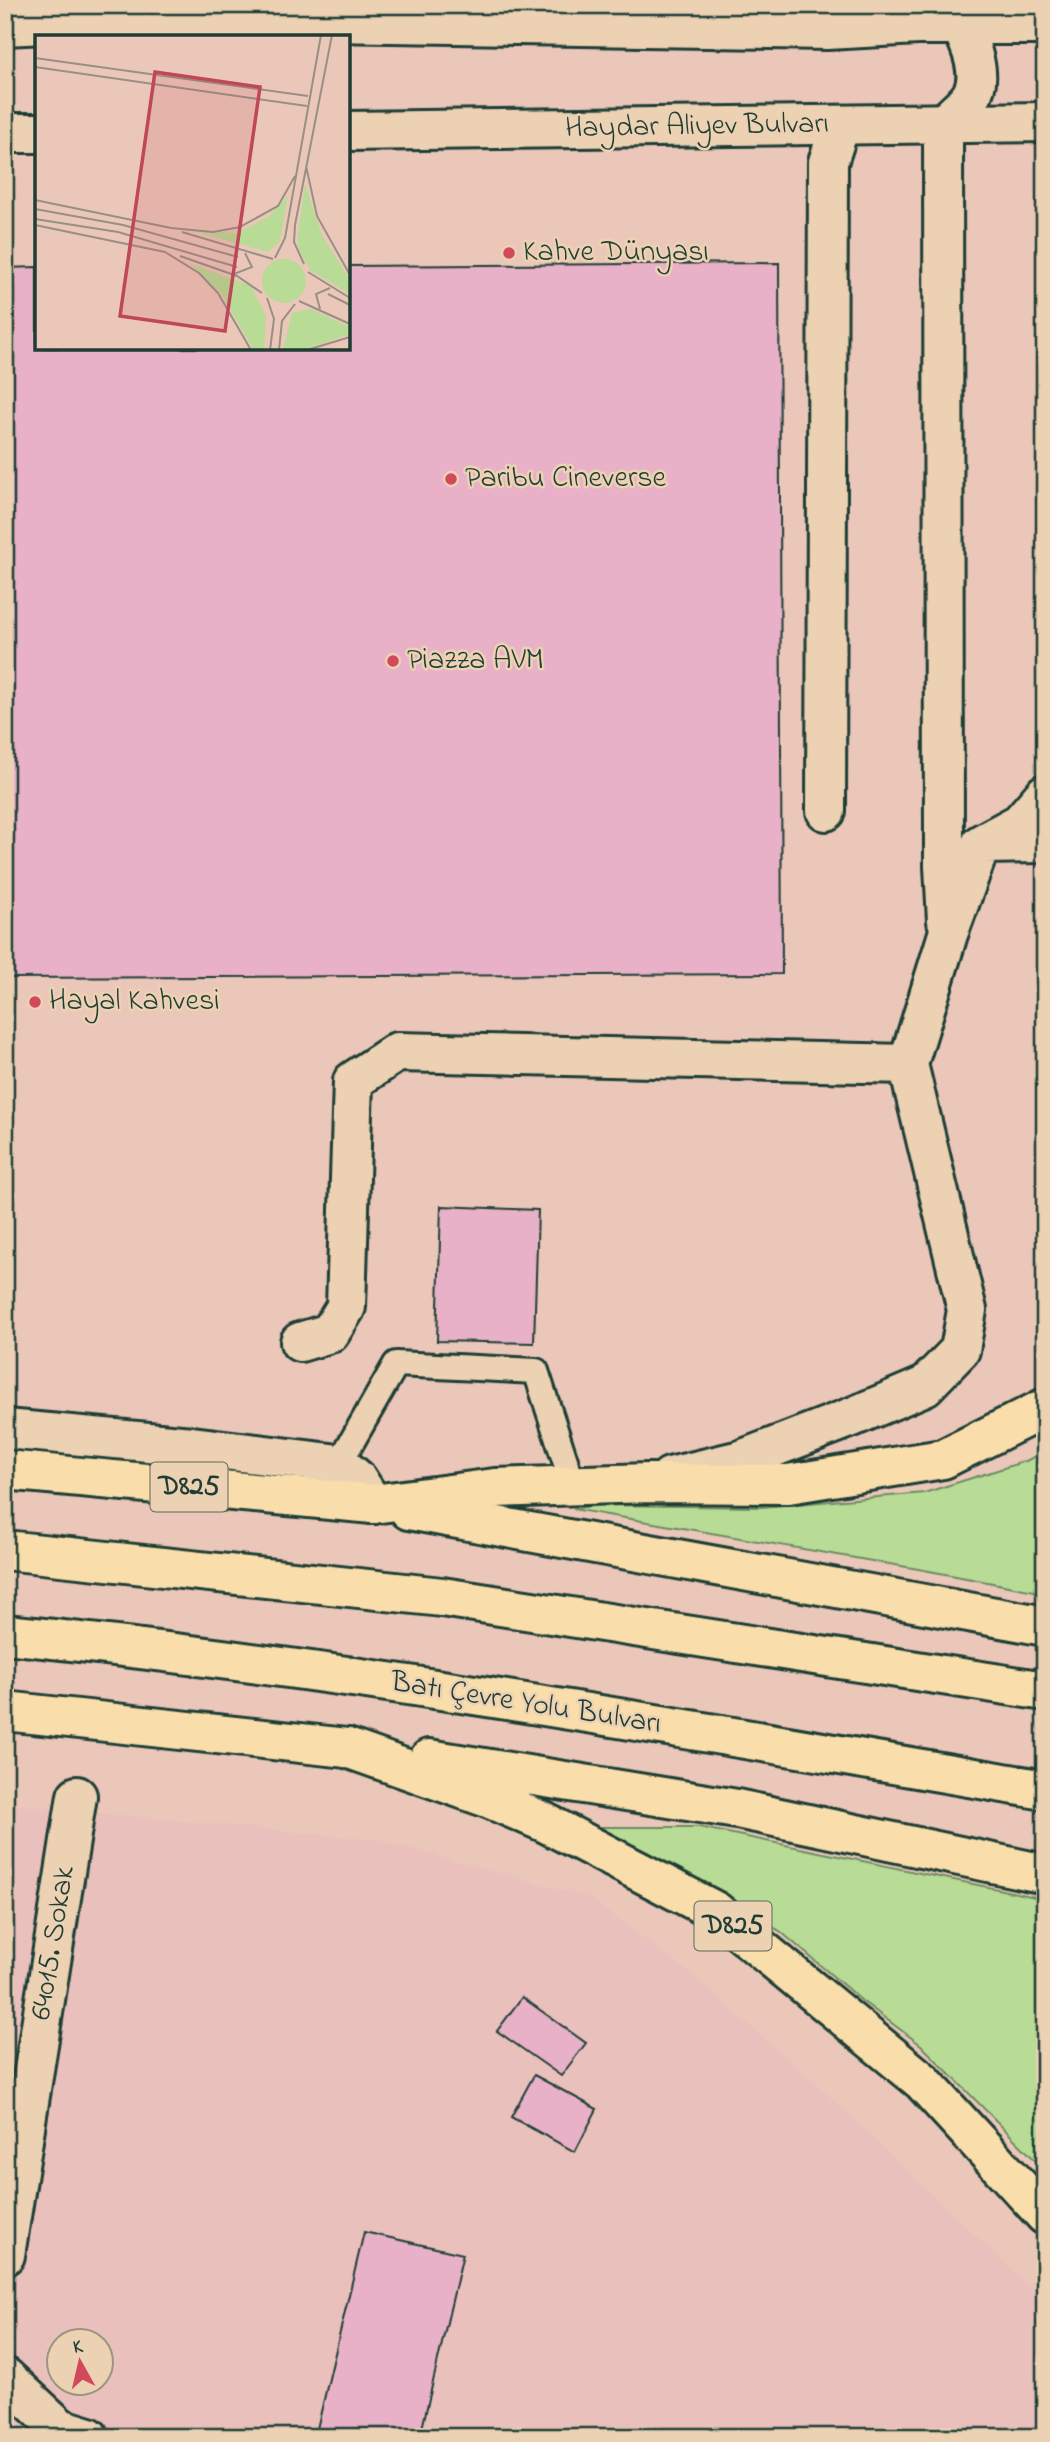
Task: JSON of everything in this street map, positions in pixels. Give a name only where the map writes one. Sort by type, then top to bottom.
[{"type":"main road","points":[[373,1504],[495,1488],[648,1483],[788,1484],[943,1459],[1045,1408]]},
{"type":"main road","name":"D825","points":[[5,1470],[373,1504],[1045,1626]]},
{"type":"main road","points":[[5,1549],[442,1597],[1045,1690]]},
{"type":"main road","name":"Batı Çevre Yolu Bulvarı","points":[[5,1634],[280,1665],[551,1706],[1045,1790]]},
{"type":"main road","name":"D825","points":[[5,1711],[347,1748],[467,1765],[737,1809],[1044,1873]]},
{"type":"main road","name":"D825","points":[[347,1748],[488,1798],[544,1822],[715,1911],[922,2081],[1045,2215]]},
{"type":"street","points":[[5,26],[145,19],[827,30],[1045,25]]},
{"type":"street","points":[[948,934],[944,866],[943,125],[972,95],[976,72],[973,50],[961,26]]},
{"type":"street","name":"Haydar Aliyev Bulvarı","points":[[350,131],[1045,122]]},
{"type":"street","points":[[826,811],[828,162],[840,126]]},
{"type":"street","points":[[5,133],[35,133]]},
{"type":"street","points":[[648,1483],[741,1460],[925,1386],[960,1350],[967,1310],[908,1065],[948,934],[981,844],[1020,823],[1045,794]]},
{"type":"street","points":[[981,844],[1045,843]]},
{"type":"street","points":[[300,1342],[330,1333],[346,1307],[353,1081],[397,1052],[908,1065]]},
{"type":"street","points":[[5,1429],[192,1446],[339,1464],[358,1479],[373,1504]]},
{"type":"street","name":"64015. Sokak","points":[[5,2255],[77,1796]]},
{"type":"street","points":[[5,2377],[60,2428],[89,2437]]},
{"type":"lane","points":[[339,1464],[396,1364],[536,1371],[573,1485]]},
{"type":"shaded area","points":[[5,1804],[380,1840],[589,1897],[689,1972],[832,2098],[1045,2302],[1045,2437],[5,2437]]},
{"type":"green space","points":[[1045,1451],[1045,1593],[573,1509],[599,1505],[762,1507],[924,1493],[1026,1461]]},
{"type":"green space","points":[[599,1827],[699,1827],[1045,1899],[1045,2170],[921,2045],[862,2001],[780,1931]]},
{"type":"building","name":"Piazza AVM","points":[[779,263],[782,974],[5,978],[5,268],[35,267],[35,350],[350,350],[350,266]]},
{"type":"building","points":[[441,1206],[538,1210],[534,1343],[437,1341]]},
{"type":"building","points":[[522,1997],[586,2043],[561,2076],[497,2031]]},
{"type":"building","points":[[534,2075],[597,2109],[575,2152],[511,2117]]},
{"type":"building","points":[[364,2232],[463,2254],[420,2437],[315,2437]]},
{"type":"place","name":"Kahve Dünyası","points":[[509,253]]},
{"type":"place","name":"Paribu Cineverse","points":[[451,479]]},
{"type":"place","name":"Piazza AVM","points":[[393,661]]},
{"type":"place","name":"Hayal Kahvesi","points":[[35,1002]]}]
